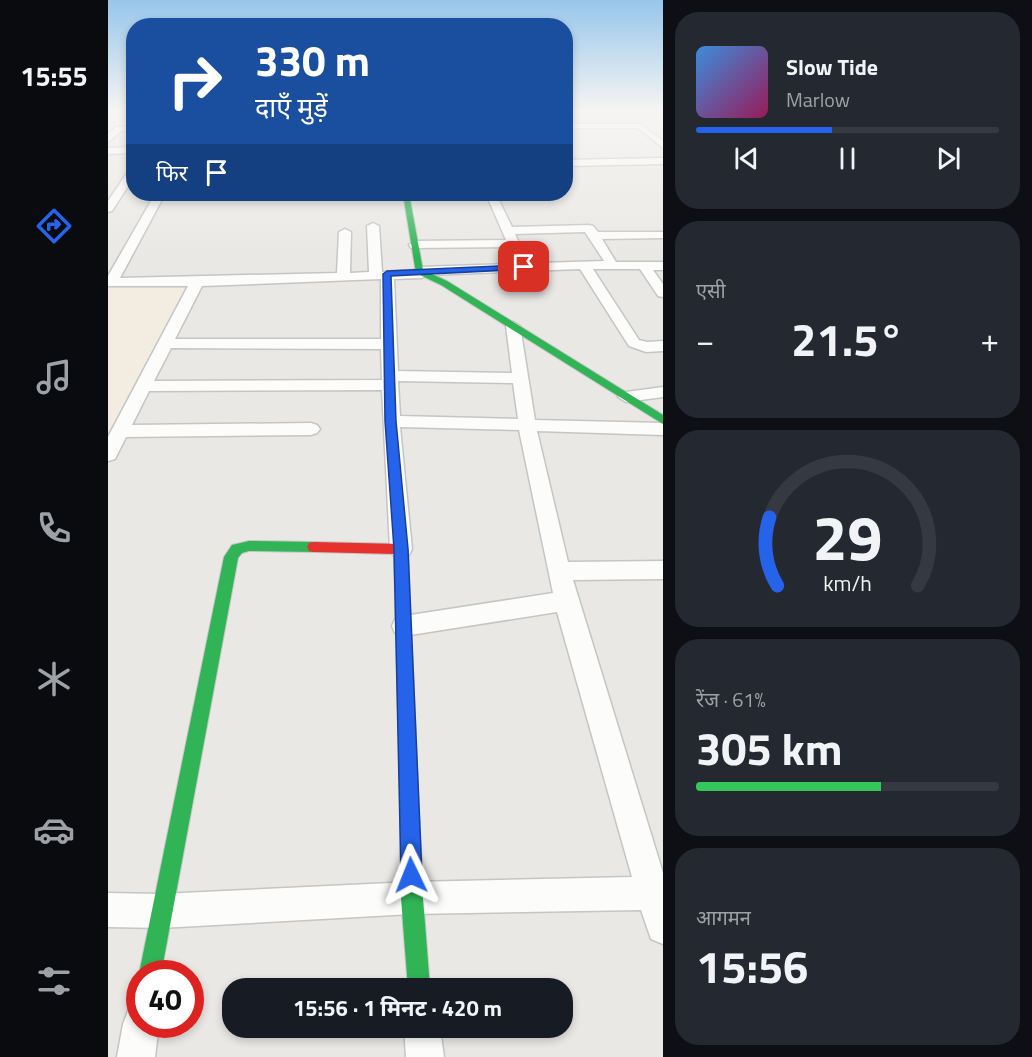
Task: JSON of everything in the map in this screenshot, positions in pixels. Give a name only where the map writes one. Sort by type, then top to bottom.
[{"type":"street","points":[[573,163],[663,162]]},
{"type":"street","points":[[110,204],[126,181]]},
{"type":"street","points":[[109,282],[156,201]]},
{"type":"street","points":[[407,201],[421,273]]},
{"type":"street","points":[[494,201],[524,267]]},
{"type":"street","points":[[373,226],[382,274],[389,344],[391,421],[401,549],[412,898],[418,978]]},
{"type":"street","points":[[415,245],[511,237],[580,228],[594,233],[633,228],[663,234]]},
{"type":"street","points":[[633,228],[661,266]]},
{"type":"street","points":[[343,276],[345,232]]},
{"type":"street","points":[[594,233],[612,265]]},
{"type":"street","points":[[109,282],[197,282],[584,265],[661,266]]},
{"type":"street","points":[[584,265],[634,343],[646,347],[663,346]]},
{"type":"street","points":[[643,266],[663,293]]},
{"type":"street","points":[[421,273],[434,278],[663,420]]},
{"type":"street","points":[[108,454],[197,282]]},
{"type":"street","points":[[513,326],[527,424],[566,601],[663,927]]},
{"type":"street","points":[[165,343],[389,344]]},
{"type":"street","points":[[144,386],[521,378]]},
{"type":"street","points":[[626,397],[663,392]]},
{"type":"street","points":[[391,421],[663,429]]},
{"type":"street","points":[[120,431],[311,429]]},
{"type":"street","points":[[152,960],[231,557],[237,549],[249,546],[401,549]]},
{"type":"street","points":[[560,571],[663,570]]},
{"type":"street","points":[[404,626],[566,601]]},
{"type":"street","points":[[108,910],[161,911],[412,898],[652,893]]},
{"type":"street","points":[[136,1057],[139,1038]]},
{"type":"street","points":[[423,1038],[425,1057]]},
{"type":"shaded area","points":[[108,285],[190,285],[108,433]]},
{"type":"traffic: fast","points":[[407,201],[419,271],[444,283],[663,420]]},
{"type":"traffic: fast","points":[[153,960],[231,557],[237,549],[249,546],[314,547]]},
{"type":"traffic: fast","points":[[409,790],[412,898],[418,978]]},
{"type":"traffic: jam","points":[[314,547],[401,549],[409,790]]},
{"type":"route","points":[[411,875],[401,549],[391,421],[387,274],[524,267]]}]
